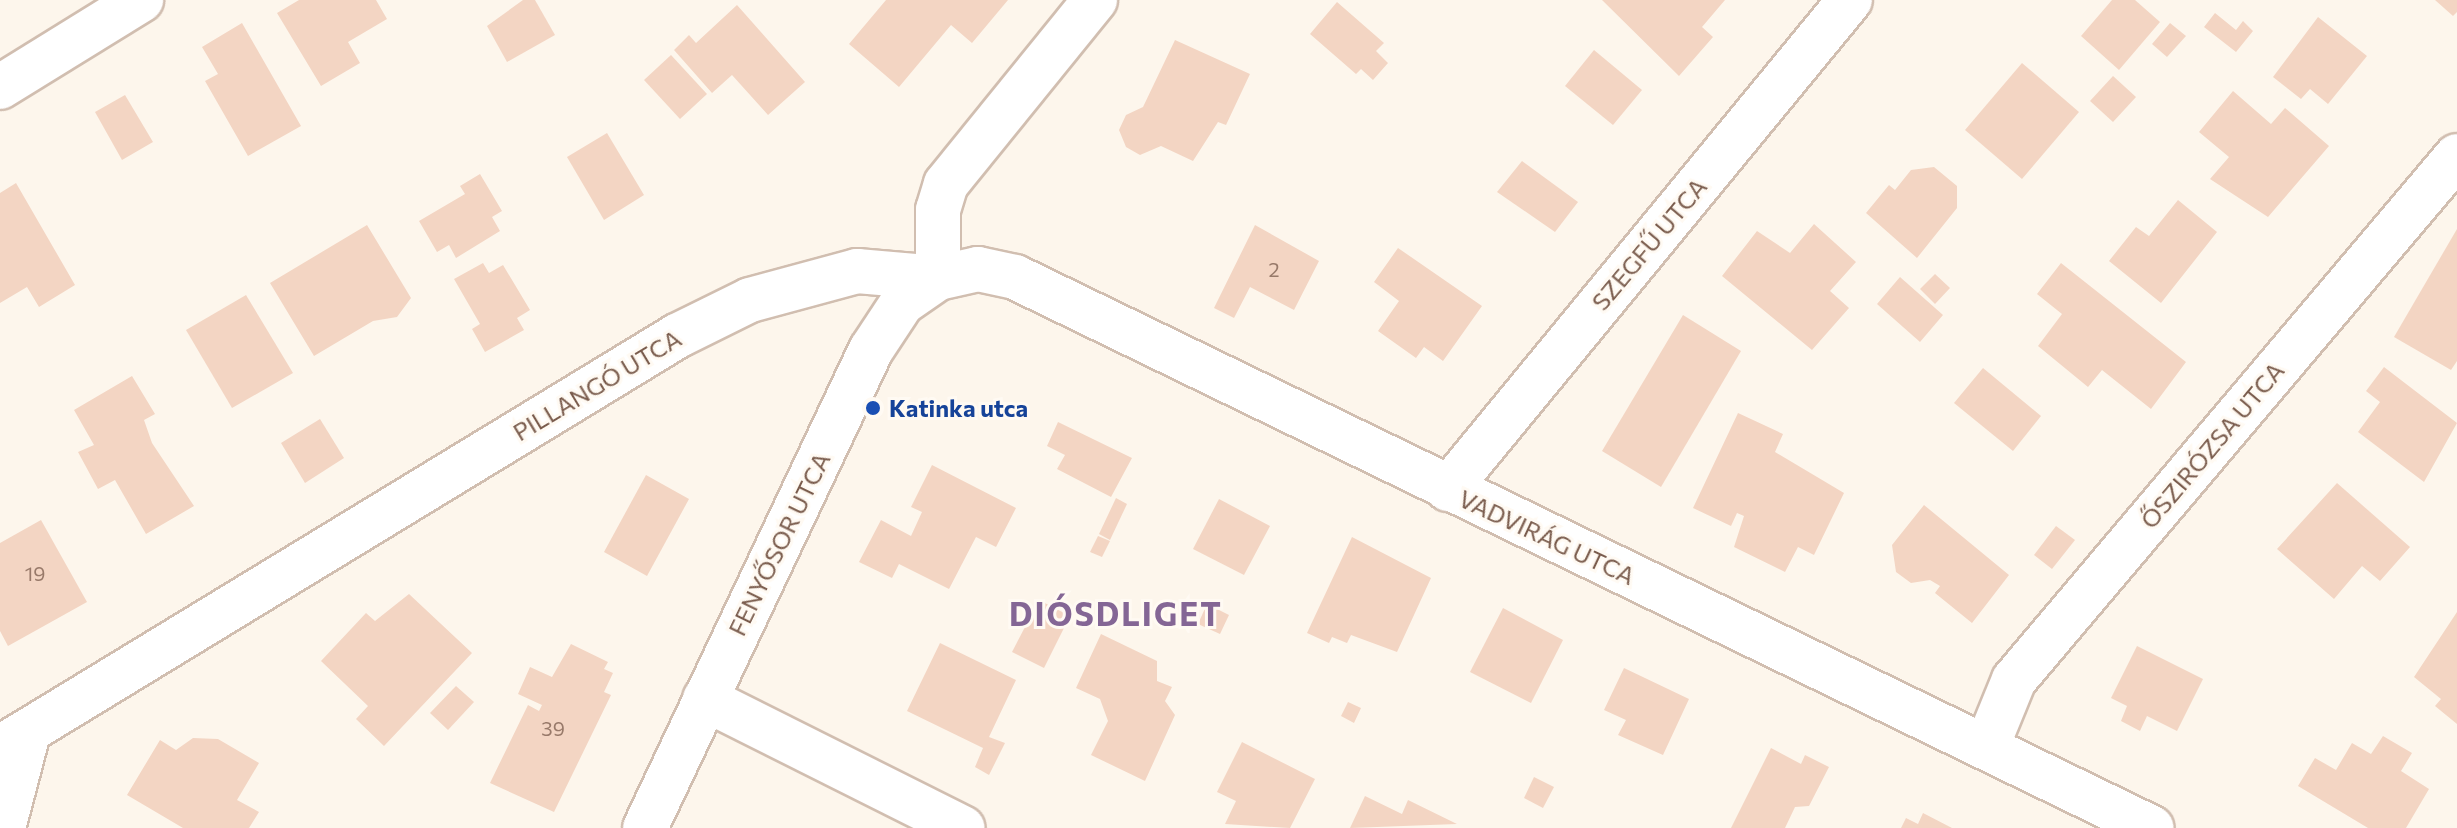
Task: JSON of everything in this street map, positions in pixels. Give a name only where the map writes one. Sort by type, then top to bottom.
[{"type":"street","points":[[0,87],[141,0]]},
{"type":"street","points":[[938,278],[938,210],[946,184],[1095,0]]},
{"type":"street","name":"SZEGFŰ UTCA","points":[[1448,489],[1850,0]]},
{"type":"street","name":"ŐSZIRÓZSA UTCA","points":[[1987,746],[2014,680],[2457,156]]},
{"type":"street","name":"VADVIRÁG UTCA","points":[[938,278],[978,269],[1015,277],[2152,828]]},
{"type":"street","name":"PILLANGÓ UTCA","points":[[14,740],[677,336],[750,300],[817,278],[857,271],[938,278]]},
{"type":"street","name":"FENYŐSOR UTCA","points":[[645,828],[871,350],[902,303],[938,278]]},
{"type":"street","points":[[705,699],[963,828]]},
{"type":"street","points":[[3,828],[14,740]]},
{"type":"building","points":[[299,0],[376,0],[387,19],[348,42],[360,63],[321,86],[277,13]]},
{"type":"building","points":[[523,0],[535,0],[555,35],[507,62],[487,26]]},
{"type":"building","points":[[886,0],[1008,0],[972,43],[951,25],[899,87],[849,44]]},
{"type":"building","points":[[1602,0],[1725,0],[1702,27],[1713,37],[1679,76]]},
{"type":"building","points":[[2112,0],[2135,0],[2160,22],[2119,70],[2081,36]]},
{"type":"building","points":[[2435,0],[2457,0],[2457,12],[2453,16]]},
{"type":"building","points":[[1337,2],[1384,43],[1376,51],[1388,63],[1373,80],[1361,69],[1356,74],[1310,34]]},
{"type":"building","points":[[737,5],[805,82],[768,115],[732,75],[712,93],[674,50],[689,35],[696,43]]},
{"type":"building","points":[[2215,13],[2236,30],[2243,21],[2253,31],[2236,52],[2204,27]]},
{"type":"building","points":[[2318,17],[2367,56],[2328,104],[2310,89],[2301,99],[2273,77]]},
{"type":"building","points":[[242,23],[301,126],[248,156],[205,81],[218,74],[202,47]]},
{"type":"building","points":[[2170,23],[2186,36],[2167,57],[2152,44]]},
{"type":"building","points":[[1175,40],[1250,74],[1226,125],[1218,122],[1193,161],[1161,146],[1140,155],[1126,147],[1119,130],[1126,115],[1143,107]]},
{"type":"building","points":[[1594,50],[1642,90],[1613,125],[1565,86]]},
{"type":"building","points":[[671,55],[707,94],[680,119],[644,80]]},
{"type":"building","points":[[2022,63],[2079,112],[2022,179],[1965,130]]},
{"type":"building","points":[[2113,76],[2136,97],[2113,122],[2090,101]]},
{"type":"building","points":[[2233,91],[2271,124],[2285,108],[2329,146],[2268,217],[2210,179],[2229,157],[2199,132]]},
{"type":"building","points":[[125,95],[153,142],[122,160],[95,112]]},
{"type":"building","points":[[607,133],[644,195],[604,220],[567,157]]},
{"type":"building","points":[[1522,161],[1578,202],[1555,232],[1497,192]]},
{"type":"building","points":[[1934,167],[1957,186],[1957,208],[1917,258],[1866,213],[1889,185],[1895,190],[1911,170]]},
{"type":"building","points":[[480,174],[502,211],[492,217],[500,231],[456,258],[449,245],[437,252],[419,221],[465,194],[460,186]]},
{"type":"building","points":[[16,183],[75,285],[39,307],[27,287],[0,303],[0,193]]},
{"type":"building","points":[[2178,200],[2217,232],[2161,303],[2109,261],[2136,227],[2149,236]]},
{"type":"building","points":[[1814,224],[1856,262],[1830,291],[1849,308],[1812,350],[1722,276],[1757,231],[1790,253]]},
{"type":"building","points":[[367,225],[411,298],[397,317],[373,321],[314,356],[270,283]]},
{"type":"building","points":[[1255,225],[1319,261],[1294,310],[1250,287],[1234,318],[1214,308]]},
{"type":"building","points":[[2457,229],[2457,361],[2451,370],[2394,337]]},
{"type":"building","points":[[1398,248],[1482,306],[1443,361],[1424,347],[1416,358],[1378,331],[1399,301],[1374,282]]},
{"type":"building","points":[[483,263],[489,273],[503,265],[530,310],[517,318],[524,330],[485,352],[472,329],[480,324],[454,279]]},
{"type":"building","points":[[2061,263],[2186,362],[2151,409],[2102,370],[2088,387],[2038,346],[2062,314],[2037,294]]},
{"type":"building","points":[[1935,274],[1950,288],[1935,304],[1920,289]]},
{"type":"building","points":[[1900,277],[1943,315],[1920,342],[1877,304]]},
{"type":"building","points":[[246,295],[293,373],[232,408],[186,330]]},
{"type":"building","points":[[1683,315],[1741,351],[1661,487],[1602,451]]},
{"type":"building","points":[[2384,367],[2457,423],[2424,482],[2358,432],[2380,402],[2366,391]]},
{"type":"building","points":[[1983,368],[2041,416],[2013,451],[1954,403]]},
{"type":"building","points":[[132,376],[155,414],[144,420],[152,443],[194,506],[146,534],[115,480],[98,489],[78,452],[94,445],[74,410]]},
{"type":"building","points":[[1738,413],[1783,434],[1775,452],[1844,493],[1814,555],[1798,547],[1785,572],[1734,547],[1744,516],[1737,513],[1731,526],[1693,508]]},
{"type":"building","points":[[320,419],[344,458],[305,483],[281,443]]},
{"type":"building","points":[[1058,422],[1132,458],[1111,497],[1057,469],[1065,455],[1047,446]]},
{"type":"building","points":[[932,465],[1016,508],[996,547],[976,537],[949,589],[899,564],[892,578],[859,562],[881,520],[911,536],[922,512],[911,507]]},
{"type":"building","points":[[646,475],[689,499],[647,576],[604,552]]},
{"type":"building","points":[[2337,483],[2410,547],[2380,581],[2362,566],[2334,599],[2277,549]]},
{"type":"building","points":[[1116,498],[1127,504],[1110,540],[1099,534]]},
{"type":"building","points":[[1219,499],[1270,526],[1244,575],[1193,549]]},
{"type":"building","points":[[1924,505],[2009,575],[1972,623],[1935,593],[1940,586],[1930,580],[1911,583],[1896,572],[1892,545]]},
{"type":"building","points":[[41,520],[87,602],[8,646],[0,631],[0,543]]},
{"type":"building","points":[[2056,526],[2075,540],[2052,569],[2034,555]]},
{"type":"building","points":[[1098,536],[1110,541],[1102,557],[1090,552]]},
{"type":"building","points":[[1352,537],[1431,578],[1397,652],[1351,635],[1347,643],[1332,637],[1329,643],[1307,633]]},
{"type":"building","points":[[409,594],[472,653],[384,746],[356,719],[368,706],[321,661],[366,613],[375,621]]},
{"type":"building","points":[[1039,600],[1070,616],[1044,668],[1012,652]]},
{"type":"building","points":[[1207,604],[1229,615],[1220,634],[1198,624]]},
{"type":"building","points":[[1503,608],[1563,640],[1531,703],[1470,672]]},
{"type":"building","points":[[2457,612],[2457,724],[2435,706],[2441,699],[2414,677]]},
{"type":"building","points":[[1101,634],[1157,661],[1157,681],[1172,687],[1165,701],[1175,715],[1145,781],[1091,755],[1108,721],[1100,699],[1076,688]]},
{"type":"building","points":[[940,643],[1016,680],[989,737],[1005,743],[989,775],[975,767],[983,748],[907,711]]},
{"type":"building","points":[[571,644],[608,662],[604,669],[613,673],[604,692],[611,695],[554,812],[490,783],[528,705],[539,711],[542,705],[518,694],[530,667],[552,677]]},
{"type":"building","points":[[2137,646],[2203,679],[2177,731],[2147,716],[2140,731],[2121,721],[2127,706],[2111,698]]},
{"type":"building","points":[[1624,668],[1689,699],[1663,755],[1618,735],[1626,720],[1604,710]]},
{"type":"building","points":[[456,686],[474,702],[448,730],[430,713]]},
{"type":"building","points":[[1348,702],[1361,708],[1354,723],[1341,716]]},
{"type":"building","points":[[2383,736],[2412,753],[2401,771],[2429,789],[2406,828],[2368,828],[2298,786],[2315,758],[2336,770],[2352,743],[2371,754]]},
{"type":"building","points":[[193,738],[218,739],[259,763],[237,800],[259,812],[249,828],[183,828],[127,795],[160,740],[176,750]]},
{"type":"building","points":[[1242,742],[1315,779],[1290,828],[1225,824],[1236,801],[1217,792]]},
{"type":"building","points":[[1771,748],[1801,764],[1805,755],[1829,767],[1809,806],[1795,807],[1785,828],[1731,828]]},
{"type":"building","points":[[1534,777],[1554,787],[1543,808],[1524,798]]},
{"type":"building","points":[[1365,796],[1402,814],[1408,800],[1457,824],[1350,828]]},
{"type":"building","points":[[1923,813],[1952,828],[1901,828],[1906,818],[1918,824]]},
{"type":"place","name":"Katinka utca","points":[[873,408]]},
{"type":"district","name":"DIÓSDLIGET","points":[[1116,613]]}]
